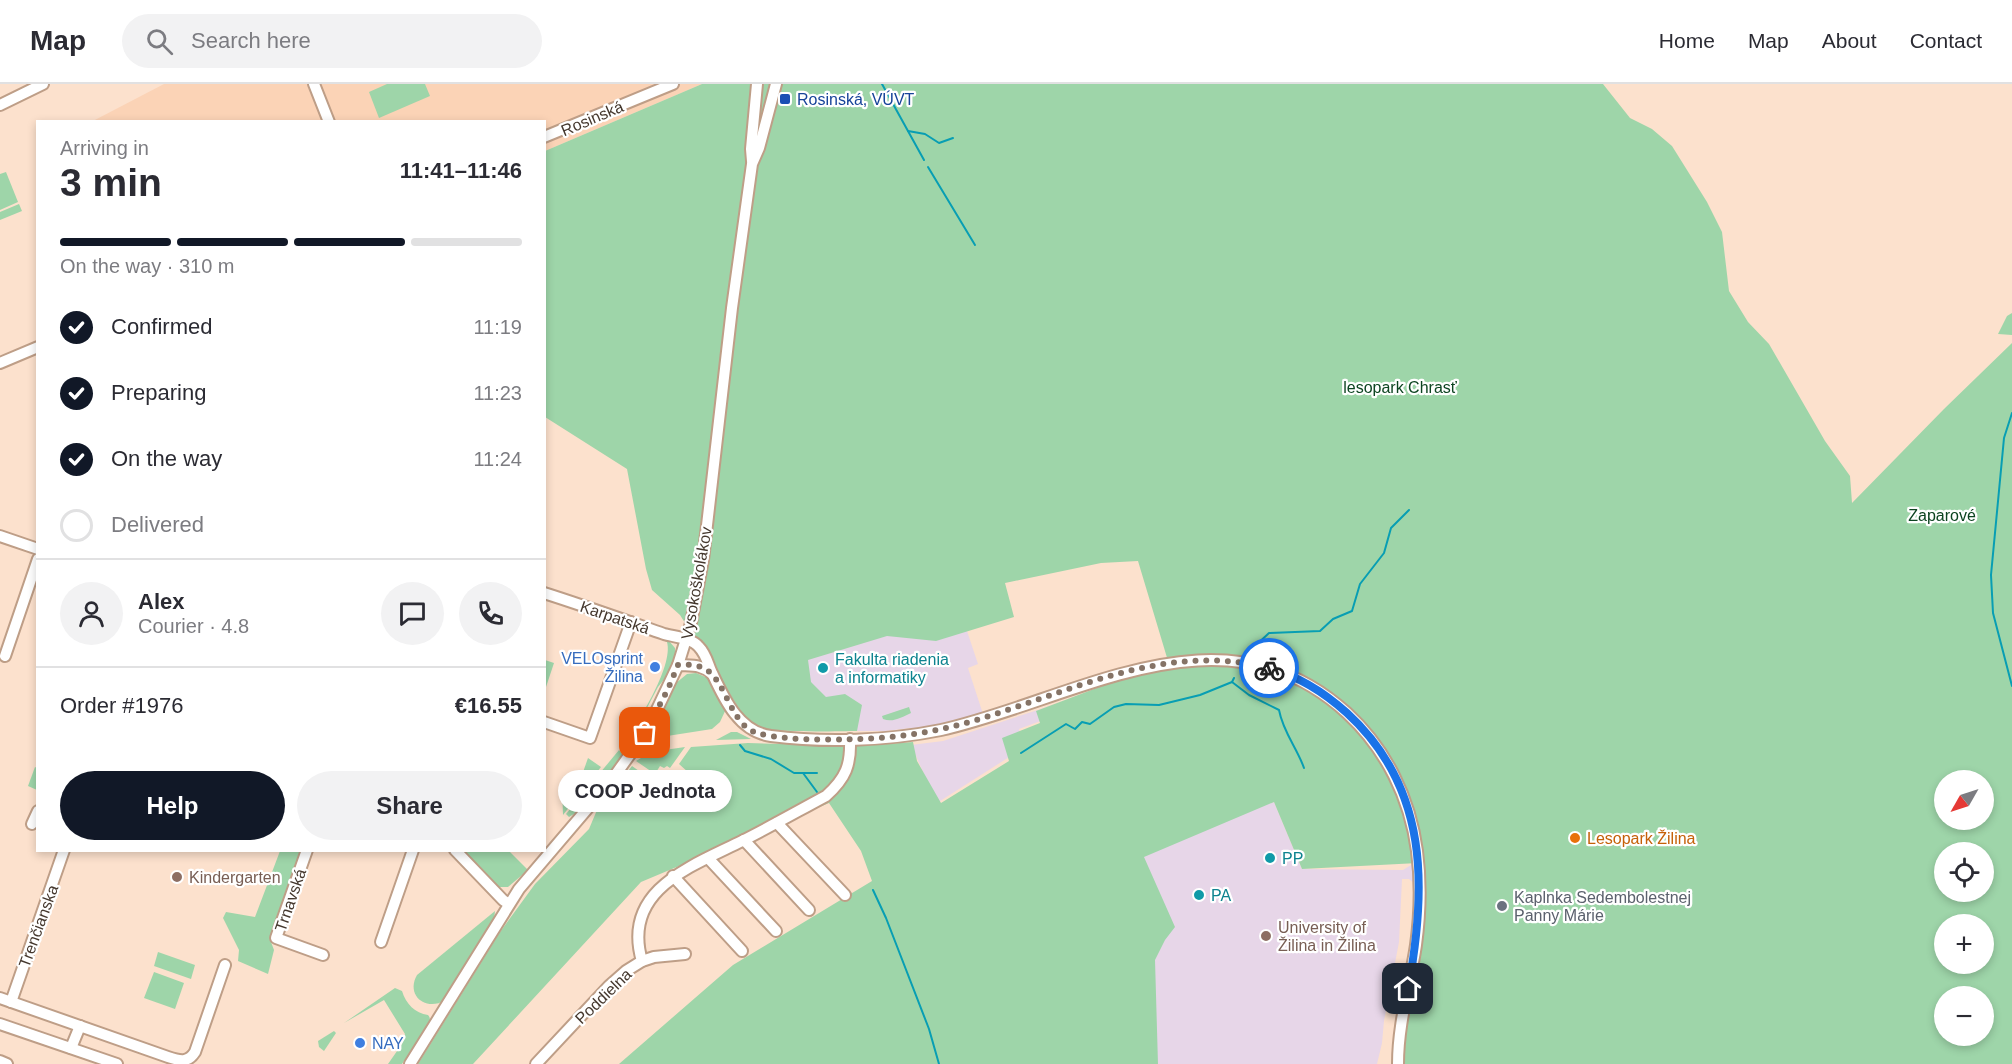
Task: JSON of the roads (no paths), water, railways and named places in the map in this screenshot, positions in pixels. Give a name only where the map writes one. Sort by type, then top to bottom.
[{"type":"street","points":[[0,105],[43,84]]},
{"type":"street","points":[[314,84],[328,120]]},
{"type":"street","name":"Rosinská","points":[[546,136],[673,84]]},
{"type":"street","name":"Vysokoškolákov","points":[[752,164],[759,148],[776,84]]},
{"type":"street","name":"Vysokoškolákov","points":[[410,1064],[519,889],[629,757],[653,718],[678,665],[686,640],[703,560],[732,308],[752,164],[755,86]]},
{"type":"street","points":[[0,363],[36,348]]},
{"type":"street","points":[[0,536],[36,548]]},
{"type":"street","points":[[5,656],[36,566]]},
{"type":"street","name":"Karpatská","points":[[546,594],[686,640]]},
{"type":"street","points":[[546,723],[590,738],[631,622]]},
{"type":"street","points":[[0,630],[12,635]]},
{"type":"street","points":[[686,640],[699,646],[737,717],[753,731],[772,736],[850,739],[919,734],[957,726],[1119,673],[1166,663],[1216,659],[1245,662],[1277,670],[1313,688],[1351,717],[1374,743],[1400,786],[1411,819],[1418,855],[1419,903],[1416,943],[1401,1022],[1398,1064]]},
{"type":"street","points":[[678,665],[697,665],[712,674]]},
{"type":"street","points":[[642,961],[638,939],[642,917],[655,895],[673,876],[826,796],[840,783],[848,768],[850,739]]},
{"type":"street","points":[[32,824],[36,815]]},
{"type":"street","points":[[777,822],[845,895]]},
{"type":"street","points":[[744,840],[809,910]]},
{"type":"street","name":"Trenčianska","points":[[5,1000],[63,852]]},
{"type":"street","name":"Trnavská","points":[[306,852],[276,938],[323,955]]},
{"type":"street","points":[[381,942],[412,852]]},
{"type":"street","points":[[456,852],[509,904]]},
{"type":"street","points":[[708,858],[776,931]]},
{"type":"street","points":[[673,876],[742,951]]},
{"type":"street","name":"Poddielna","points":[[536,1064],[626,971],[642,961],[685,954]]},
{"type":"street","points":[[5,1000],[171,1058],[186,1060],[195,1052],[225,965]]},
{"type":"street","points":[[71,1048],[80,1026]]},
{"type":"street","points":[[3,1028],[117,1064]]},
{"type":"street","points":[[0,1062],[7,1064]]},
{"type":"waterway","points":[[882,84],[924,160]]},
{"type":"waterway","points":[[908,131],[925,134],[939,143],[953,138]]},
{"type":"waterway","points":[[928,167],[975,245]]},
{"type":"waterway","points":[[2012,413],[2004,438],[1991,575],[1993,613],[2012,686]]},
{"type":"waterway","points":[[1253,648],[1269,633],[1320,631],[1333,619],[1352,611],[1360,584],[1384,553],[1391,528],[1409,510]]},
{"type":"waterway","points":[[1021,753],[1066,724],[1075,729],[1082,722],[1090,724],[1114,707],[1126,704],[1159,705],[1200,695],[1232,682],[1234,678]]},
{"type":"waterway","points":[[1232,682],[1249,695],[1279,710],[1304,768]]},
{"type":"waterway","points":[[740,745],[745,751],[771,759],[794,773],[817,773]]},
{"type":"waterway","points":[[803,773],[817,792]]},
{"type":"waterway","points":[[873,890],[929,1029],[939,1064]]},
{"type":"place","name":"Rosinská, VÚVT","points":[[785,99]]},
{"type":"place","name":"VELOsprint Žilina","points":[[655,667]]},
{"type":"place","name":"Fakulta riadenia a informatiky","points":[[823,668]]},
{"type":"place","name":"COOP Jednota","points":[[645,733]]},
{"type":"place","name":"Lesopark Žilina","points":[[1575,838]]},
{"type":"place","name":"PP","points":[[1270,858]]},
{"type":"place","name":"Kindergarten","points":[[177,877]]},
{"type":"place","name":"PA","points":[[1199,895]]},
{"type":"place","name":"Kaplnka Sedembolestnej Panny Márie","points":[[1502,906]]},
{"type":"place","name":"University of Žilina in Žilina","points":[[1266,936]]},
{"type":"place","name":"NAY","points":[[360,1043]]},
{"type":"park label","name":"lesopark Chrasť","points":[[1400,387]]},
{"type":"park label","name":"Zaparové","points":[[1942,515]]}]
